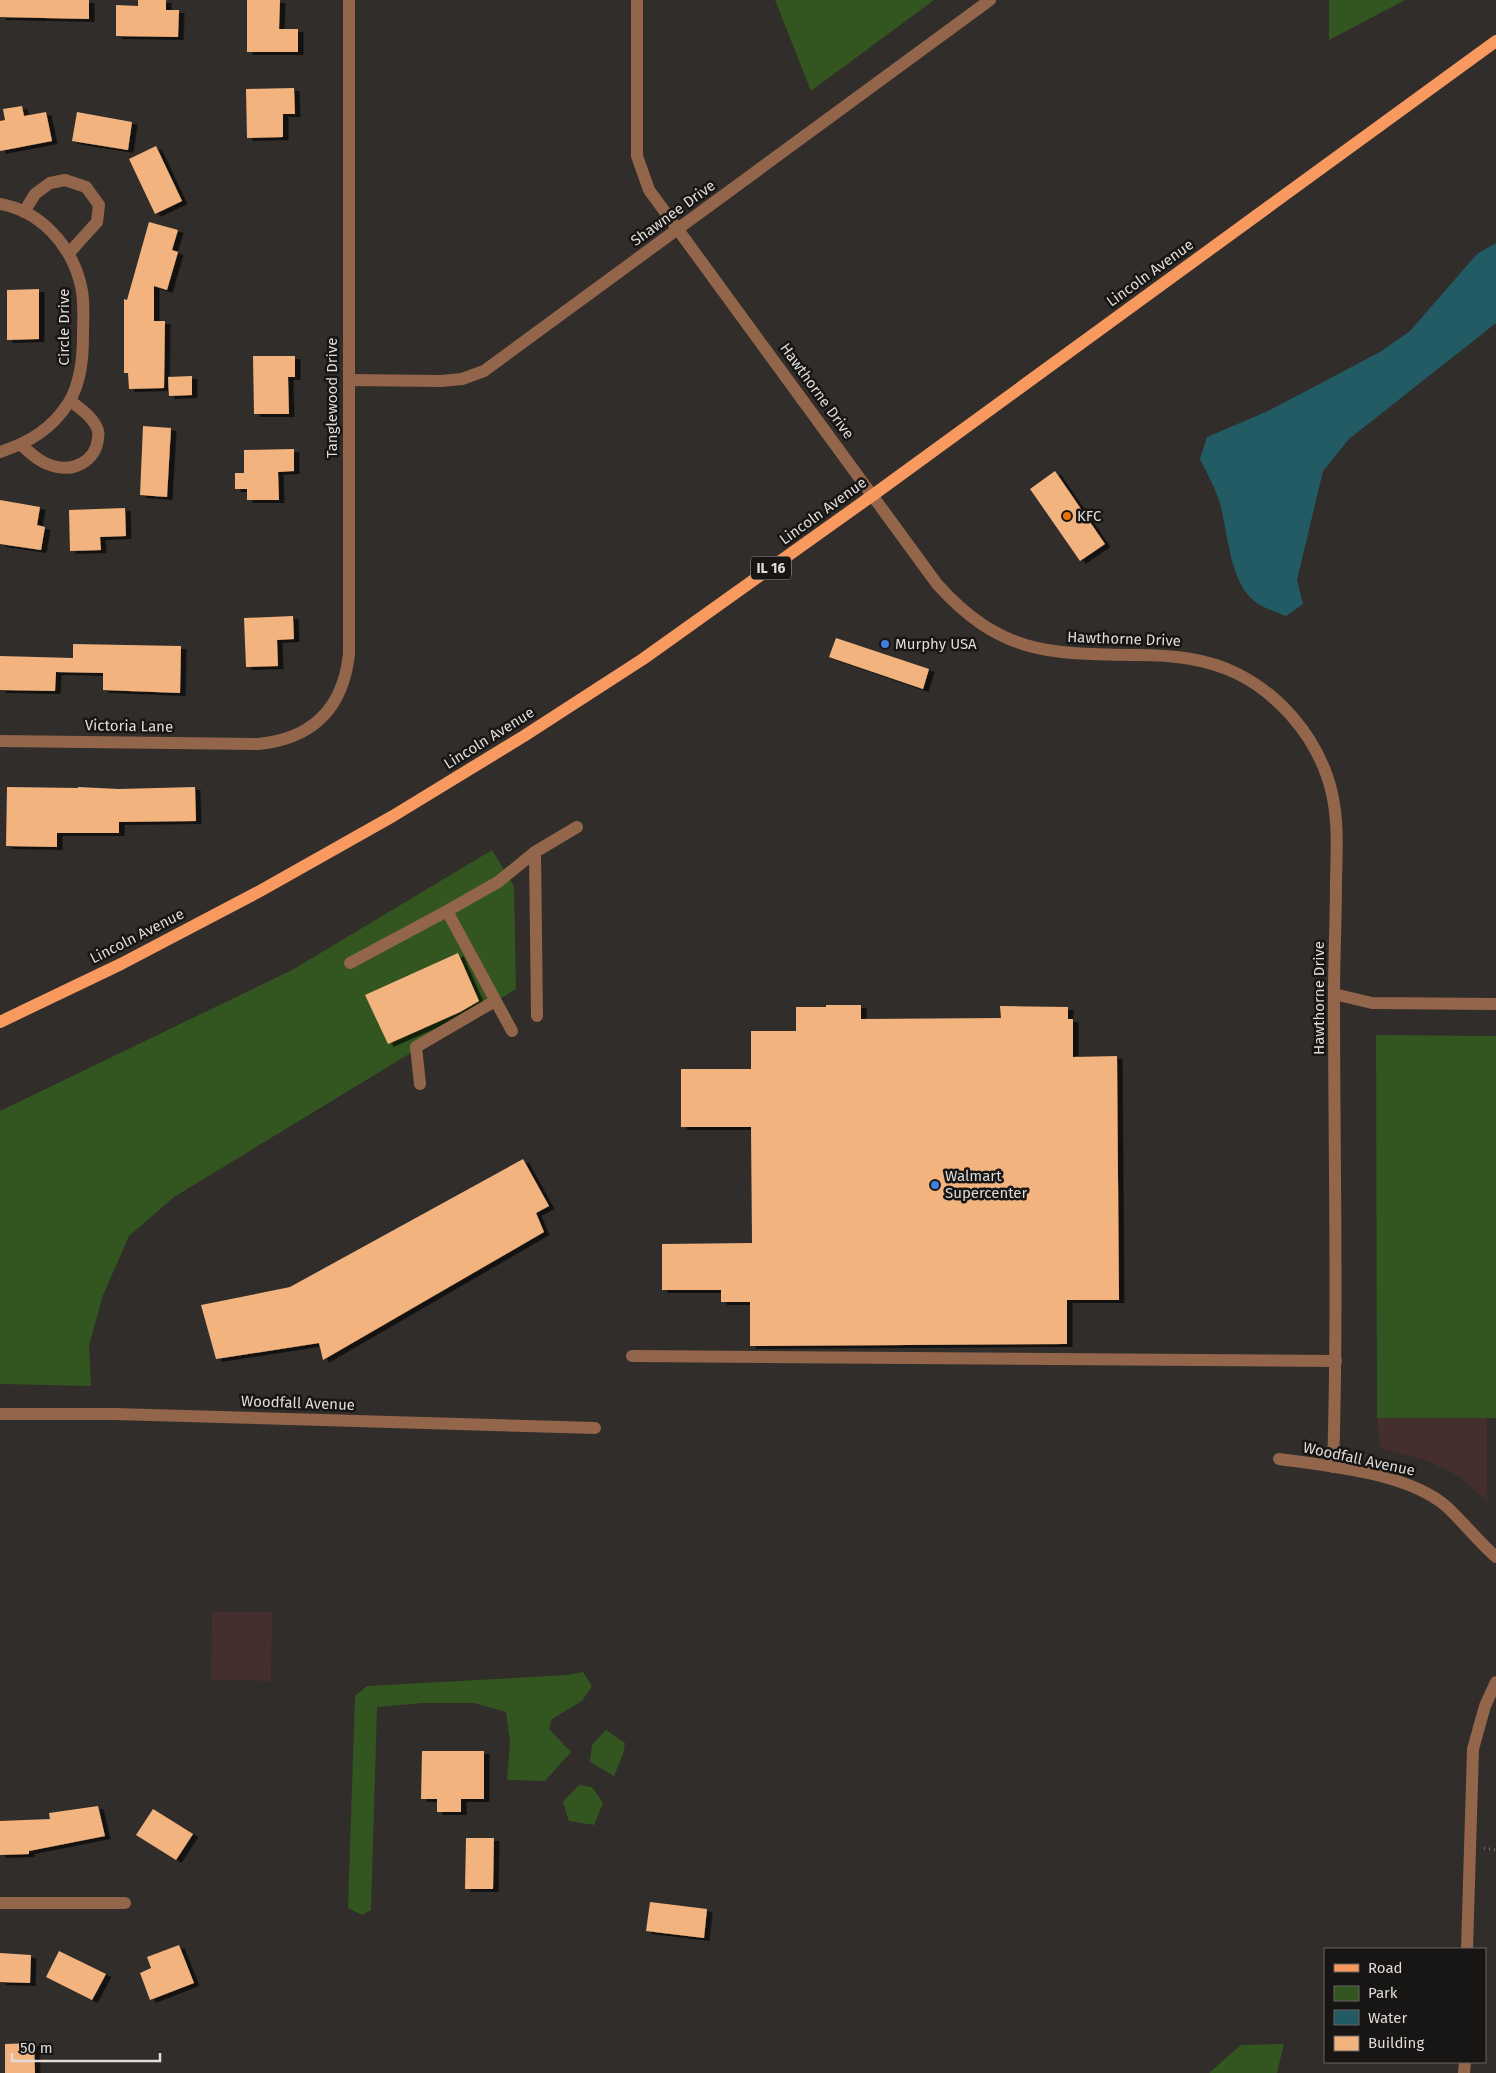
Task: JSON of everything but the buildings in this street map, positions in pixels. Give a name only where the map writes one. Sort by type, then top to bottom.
[{"type":"main road","name":"Lincoln Avenue","points":[[0,1022],[120,964],[260,892],[393,816],[524,736],[643,658],[873,495],[1496,41]]},
{"type":"street","name":"Tanglewood Drive","points":[[258,744],[278,742],[298,736],[316,723],[330,709],[340,693],[347,673],[349,654],[348,0]]},
{"type":"street","name":"Hawthorne Drive","points":[[637,0],[637,156],[649,190],[937,584],[956,604],[981,624],[1008,639],[1034,648],[1062,653],[1179,656],[1208,662],[1238,674],[1264,690],[1285,708],[1301,727],[1316,750],[1328,778],[1335,806],[1337,835],[1334,994],[1336,1361],[1334,1467]]},
{"type":"street","name":"Shawnee Drive","points":[[349,380],[441,381],[462,379],[484,371],[990,0]]},
{"type":"street","points":[[24,212],[35,194],[50,183],[65,180],[86,187],[99,205],[97,222],[69,253]]},
{"type":"street","name":"Circle Drive","points":[[0,204],[24,212],[54,233],[69,253],[81,283],[83,306],[83,358],[78,380],[70,401],[52,424],[40,434],[21,445],[0,452]]},
{"type":"street","points":[[21,445],[38,460],[51,466],[69,469],[87,462],[97,446],[98,431],[85,411],[70,401]]},
{"type":"street","name":"Victoria Lane","points":[[0,741],[258,744]]},
{"type":"street","points":[[350,963],[498,882],[534,852],[578,827]]},
{"type":"street","points":[[534,852],[537,1016]]},
{"type":"street","points":[[448,911],[512,1031]]},
{"type":"street","points":[[1334,994],[1372,1003],[1496,1004]]},
{"type":"street","points":[[420,1084],[416,1047],[495,1001]]},
{"type":"street","points":[[632,1356],[1336,1361]]},
{"type":"street","name":"Woodfall Avenue","points":[[0,1414],[115,1414],[595,1428]]},
{"type":"street","name":"Woodfall Avenue","points":[[1279,1459],[1334,1467],[1387,1478],[1420,1488],[1447,1507],[1496,1557]]},
{"type":"street","points":[[1467,1948],[1473,1749],[1485,1706],[1496,1682]]},
{"type":"street","points":[[0,1904],[125,1904]]},
{"type":"shaded area","points":[[1377,1418],[1487,1418],[1487,1501],[1460,1477],[1427,1461],[1380,1448]]},
{"type":"shaded area","points":[[212,1612],[272,1612],[271,1681],[211,1680]]},
{"type":"green space","points":[[775,0],[934,0],[811,91]]},
{"type":"green space","points":[[1329,0],[1405,0],[1329,40]]},
{"type":"green space","points":[[492,850],[514,886],[516,989],[174,1197],[129,1236],[103,1295],[89,1345],[91,1386],[0,1384],[0,1111],[292,970]]},
{"type":"green space","points":[[1376,1035],[1496,1036],[1496,1418],[1377,1418]]},
{"type":"green space","points":[[583,1672],[592,1686],[582,1701],[552,1719],[549,1729],[571,1752],[545,1781],[507,1780],[510,1742],[506,1712],[474,1703],[424,1703],[377,1707],[371,1910],[362,1915],[348,1908],[355,1696],[367,1686],[567,1675]]},
{"type":"green space","points":[[606,1730],[625,1743],[623,1754],[614,1776],[590,1762],[592,1745]]},
{"type":"green space","points":[[579,1785],[592,1787],[603,1803],[594,1825],[569,1821],[563,1802]]},
{"type":"green space","points":[[1284,2044],[1277,2073],[1209,2073],[1241,2045]]},
{"type":"water","points":[[1496,243],[1496,323],[1349,439],[1323,471],[1297,580],[1303,604],[1286,616],[1260,605],[1244,590],[1233,565],[1218,497],[1200,459],[1207,437],[1268,411],[1380,352],[1410,331],[1477,254]]},
{"type":"place","name":"KFC","points":[[1067,516]]},
{"type":"place","name":"Murphy USA","points":[[885,644]]},
{"type":"place","name":"Walmart Supercenter","points":[[935,1185]]}]
